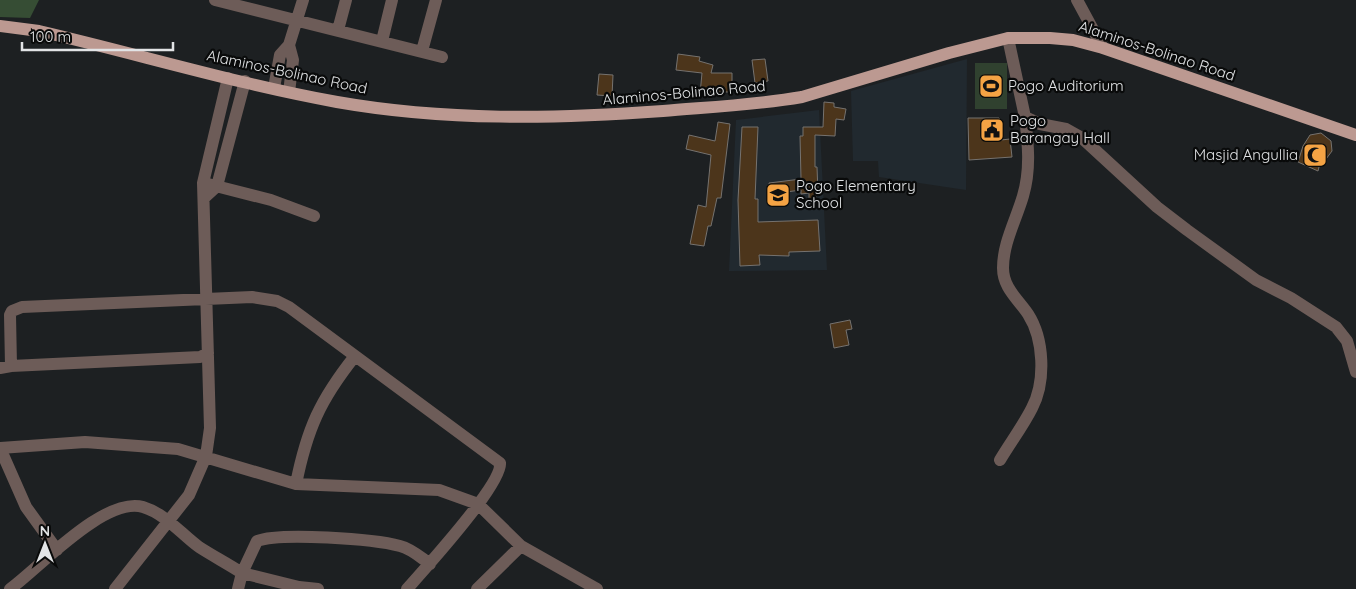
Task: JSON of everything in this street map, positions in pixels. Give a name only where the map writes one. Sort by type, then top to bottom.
[{"type":"main road","name":"Alaminos-Bolinao Road","points":[[0,26],[62,36],[228,78],[337,102],[410,112],[484,117],[596,116],[735,107],[802,97],[949,53],[1008,38],[1050,38],[1073,40],[1103,48],[1356,136]]},
{"type":"street","points":[[215,0],[254,5],[297,21],[442,57]]},
{"type":"street","points":[[274,88],[280,55],[289,45],[302,0]]},
{"type":"street","points":[[338,30],[346,0]]},
{"type":"street","points":[[382,41],[392,0]]},
{"type":"street","points":[[422,51],[436,0]]},
{"type":"street","points":[[1077,0],[1103,48]]},
{"type":"street","points":[[1000,460],[1032,408],[1037,391],[1041,358],[1040,341],[1036,326],[1013,296],[1006,283],[1003,270],[1005,249],[1023,194],[1028,169],[1029,150],[1025,117],[1008,38]]},
{"type":"street","points":[[289,45],[293,60],[289,92]]},
{"type":"street","points":[[115,589],[190,495],[206,456],[210,428],[203,236],[205,197],[203,183],[228,78]]},
{"type":"street","points":[[205,197],[217,186],[245,81]]},
{"type":"street","points":[[1025,117],[1040,124],[1066,130],[1082,138],[1158,208],[1187,230],[1256,280],[1330,323],[1347,341],[1356,372]]},
{"type":"street","points":[[203,183],[271,200],[314,216]]},
{"type":"street","points":[[208,352],[200,357],[5,367],[10,316],[16,308],[252,297],[277,301],[288,307],[499,460],[499,472],[478,504],[430,564],[407,589]]},
{"type":"street","points":[[296,484],[303,449],[313,420],[330,387],[355,356]]},
{"type":"street","points":[[58,550],[26,507],[0,448],[85,442],[178,449],[296,484],[427,489],[478,504],[522,546],[597,589]]},
{"type":"street","points":[[10,589],[110,510],[124,506],[144,508],[169,521],[198,546],[242,573],[299,587],[318,589]]},
{"type":"street","points":[[238,589],[242,573],[257,541],[279,536],[362,541],[401,546],[413,551],[430,564]]},
{"type":"street","points":[[477,589],[522,546]]},
{"type":"shaded area","points":[[967,59],[966,190],[879,177],[878,161],[853,161],[851,91]]},
{"type":"shaded area","name":"Pogo Elementary School","points":[[819,110],[827,270],[729,271],[736,120]]},
{"type":"green space","points":[[0,0],[39,0],[30,18],[0,17]]},
{"type":"green space","name":"Pogo Auditorium","points":[[975,63],[1007,63],[1007,109],[975,109]]},
{"type":"building","points":[[678,54],[700,57],[699,61],[713,65],[711,73],[732,73],[732,92],[705,92],[704,95],[700,94],[702,73],[676,70]]},
{"type":"building","points":[[765,59],[768,81],[755,83],[752,60]]},
{"type":"building","points":[[599,74],[613,75],[612,96],[597,95]]},
{"type":"building","points":[[824,102],[834,103],[834,107],[846,109],[844,120],[836,119],[835,136],[815,135],[815,167],[817,167],[818,193],[816,193],[816,204],[809,203],[809,193],[801,194],[801,190],[771,194],[769,183],[801,179],[800,136],[803,136],[803,127],[823,127]]},
{"type":"building","points":[[968,118],[999,118],[1001,140],[1010,139],[1012,157],[969,160]]},
{"type":"building","points":[[718,122],[730,124],[721,198],[717,198],[711,226],[708,226],[704,246],[690,244],[698,205],[706,207],[711,155],[686,149],[689,135],[715,141]]},
{"type":"building","points":[[742,127],[758,127],[755,199],[758,199],[758,222],[818,220],[820,251],[789,252],[789,256],[759,255],[760,265],[740,266],[738,200]]},
{"type":"building","name":"Masjid Angullia","points":[[1321,133],[1331,141],[1332,151],[1326,159],[1321,159],[1318,171],[1298,162],[1303,146],[1310,135]]},
{"type":"building","points":[[850,320],[852,329],[846,330],[849,345],[834,348],[830,324]]},
{"type":"place","name":"Pogo Auditorium","points":[[991,86]]},
{"type":"place","name":"Pogo Barangay Hall","points":[[992,130]]},
{"type":"place","name":"Masjid Angullia","points":[[1315,155]]},
{"type":"place","name":"Pogo Elementary School","points":[[778,195]]}]
